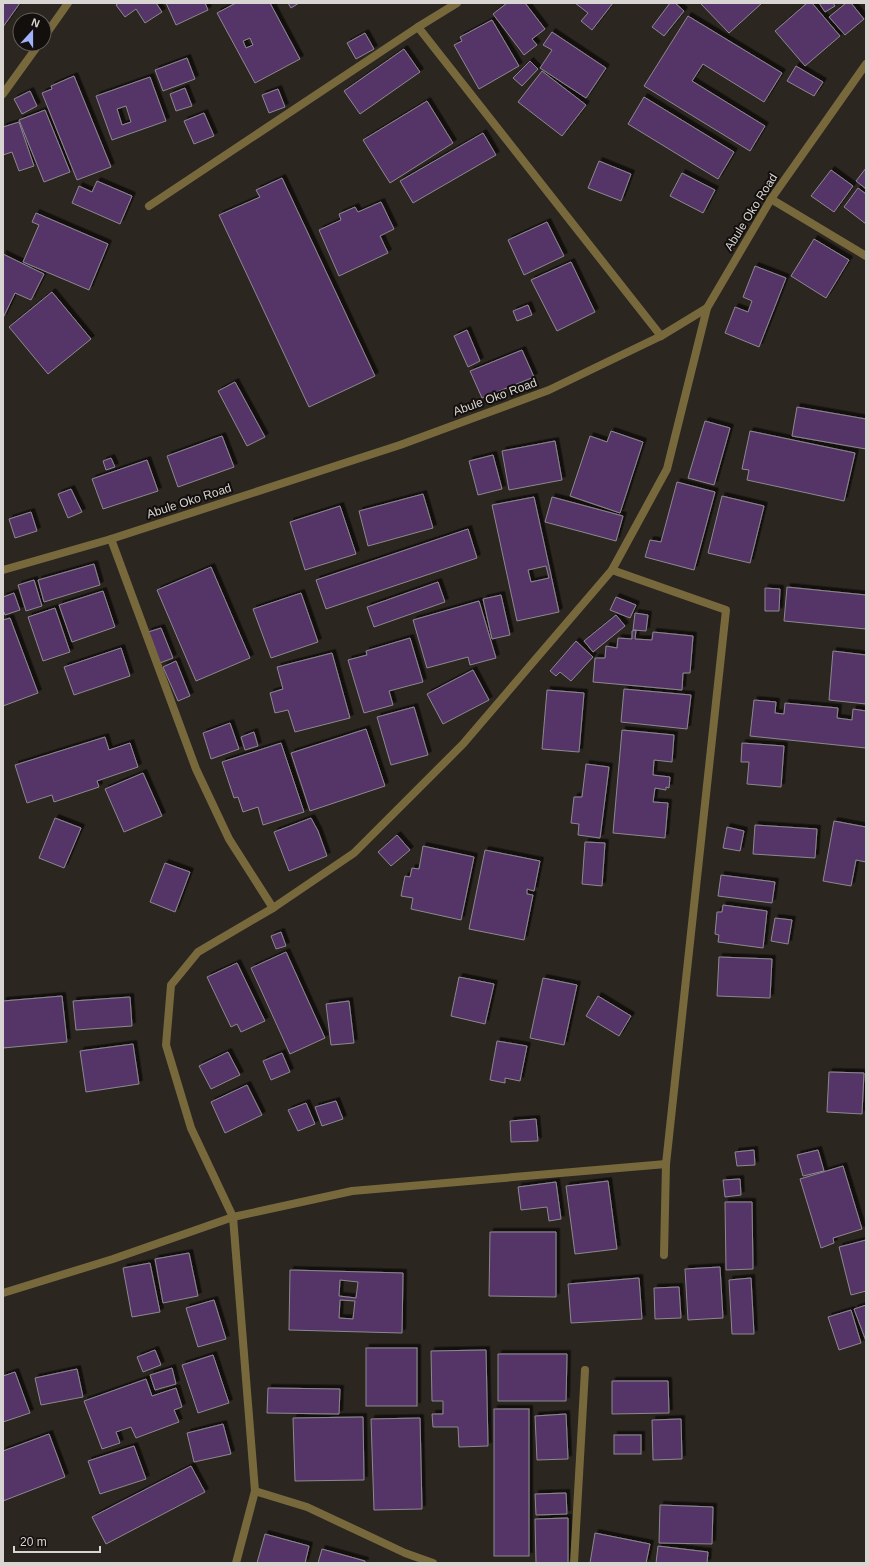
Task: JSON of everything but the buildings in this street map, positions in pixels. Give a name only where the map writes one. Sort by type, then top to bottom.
[{"type":"street","points":[[52,26],[68,3]]},
{"type":"street","points":[[149,206],[418,27],[457,3]]},
{"type":"street","points":[[418,27],[661,336]]},
{"type":"street","points":[[3,94],[33,52]]},
{"type":"street","name":"Abule Oko Road","points":[[3,570],[110,539],[407,442],[549,390],[661,336],[707,308],[771,199],[866,64]]},
{"type":"street","points":[[771,199],[866,256]]},
{"type":"street","points":[[236,1563],[255,1491],[233,1217],[191,1128],[166,1045],[171,985],[198,952],[273,908],[354,853],[463,744],[612,570],[667,469],[707,308]]},
{"type":"street","points":[[110,539],[196,769],[229,839],[273,908]]},
{"type":"street","points":[[612,570],[726,610],[666,1164],[664,1255]]},
{"type":"street","points":[[3,1293],[113,1259],[233,1217],[352,1191],[666,1164]]},
{"type":"street","points":[[574,1563],[585,1370]]},
{"type":"street","points":[[255,1491],[307,1507],[405,1553],[433,1563]]}]
